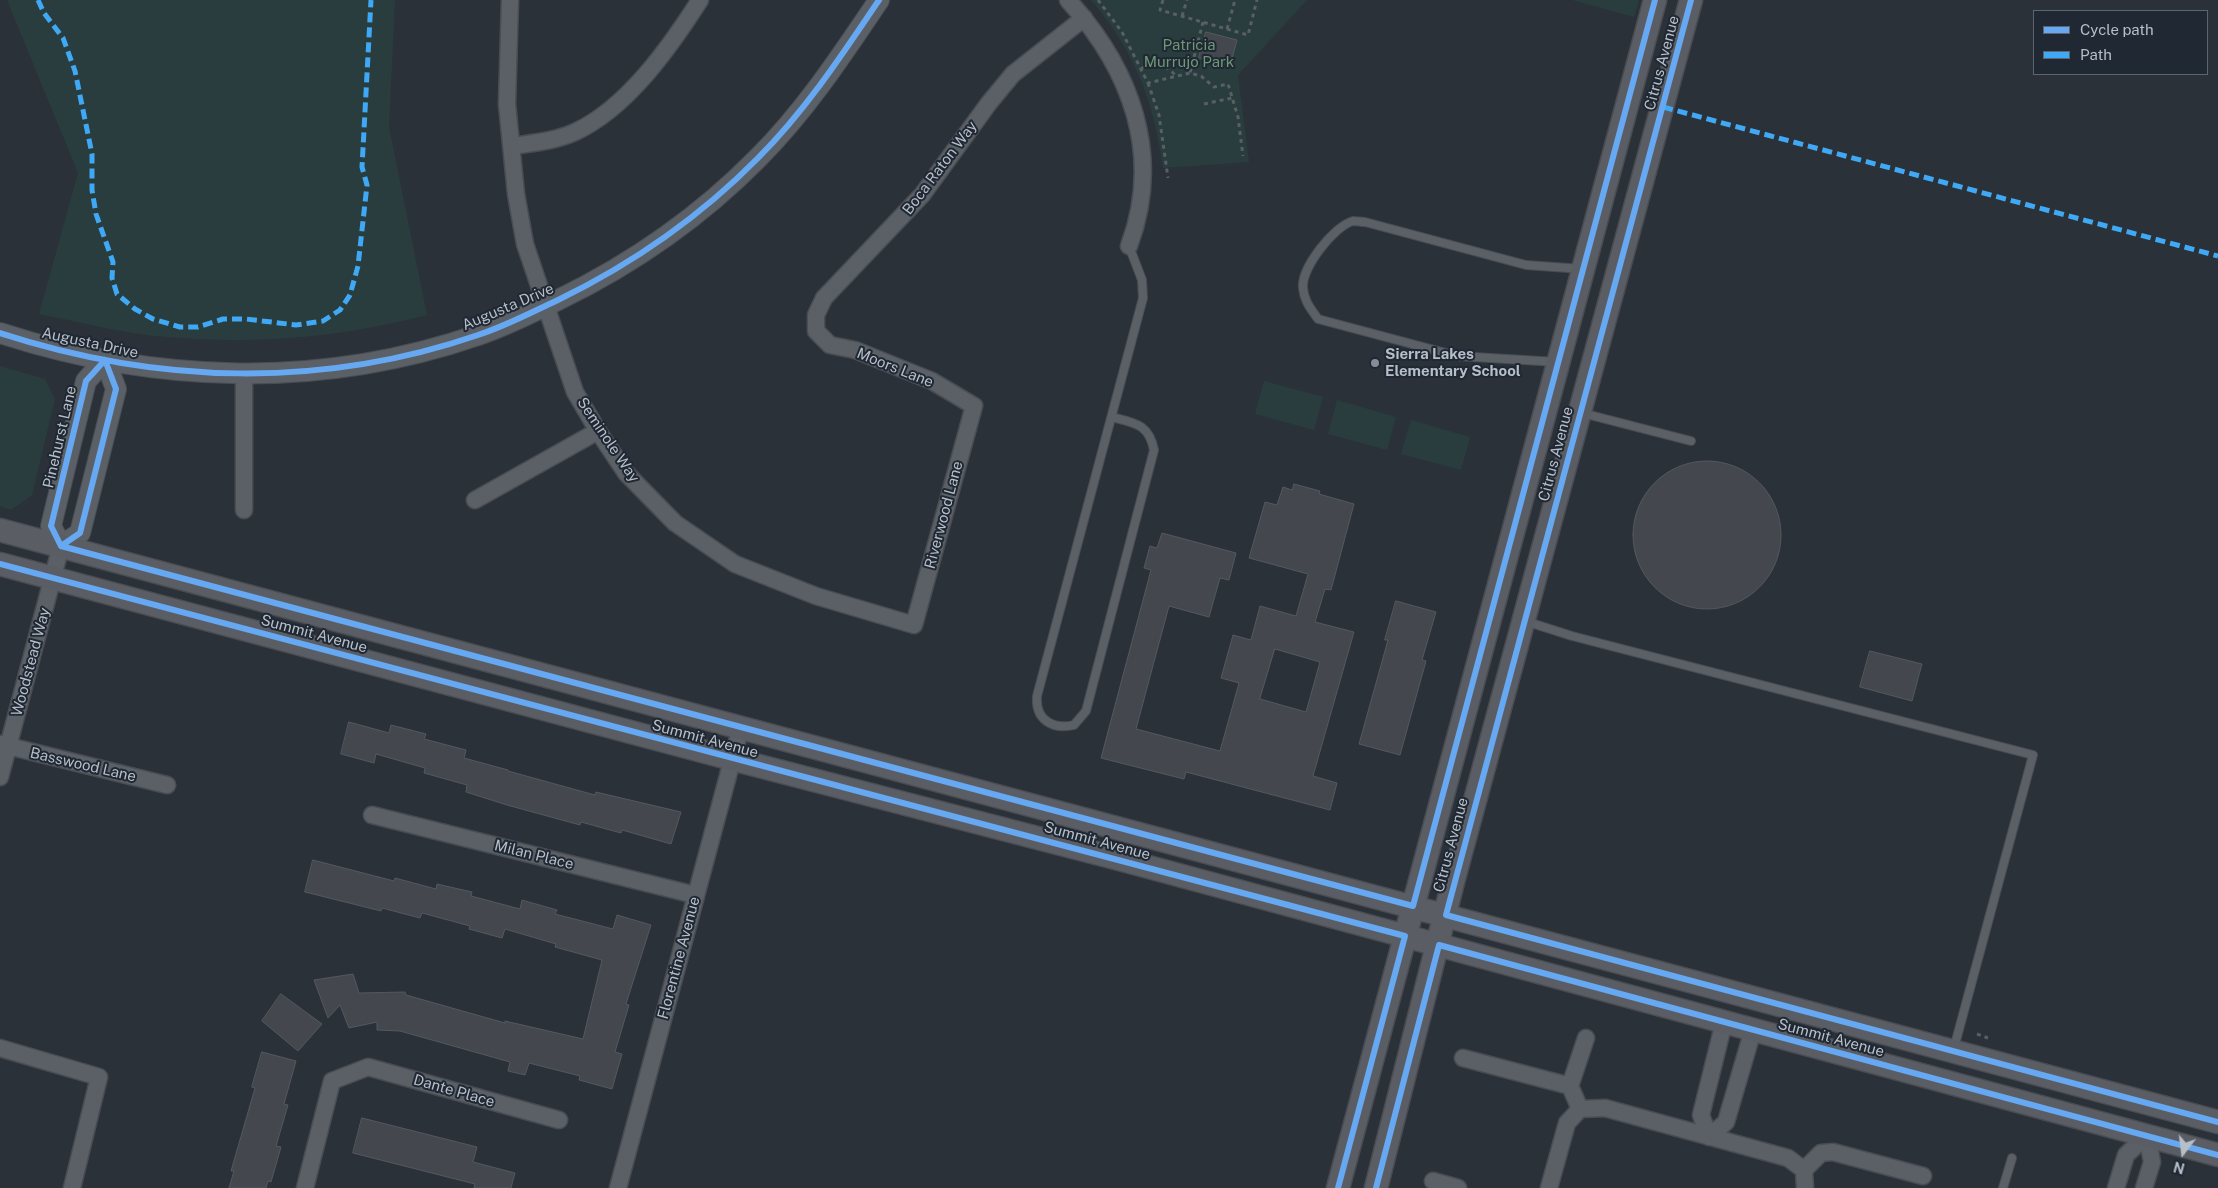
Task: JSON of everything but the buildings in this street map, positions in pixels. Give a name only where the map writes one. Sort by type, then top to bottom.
[{"type":"main road","name":"Citrus Avenue","points":[[1338,1188],[1655,0]]},
{"type":"main road","name":"Citrus Avenue","points":[[1376,1188],[1524,621],[1692,0]]},
{"type":"main road","name":"Summit Avenue","points":[[0,530],[2218,1122]]},
{"type":"main road","name":"Summit Avenue","points":[[0,564],[1439,945],[2218,1155]]},
{"type":"street","name":"Seminole Way","points":[[510,0],[507,104],[516,194],[525,244],[575,392],[598,431],[626,473],[675,523],[735,564],[816,596],[914,625]]},
{"type":"street","points":[[512,146],[562,137],[576,132],[599,116],[637,84],[656,64],[700,0]]},
{"type":"street","name":"Augusta Drive","points":[[0,333],[68,353],[159,370],[198,373],[328,369],[415,354],[479,335],[597,281],[665,237],[716,197],[758,158],[801,110],[842,56],[879,0]]},
{"type":"street","points":[[1068,0],[1101,39],[1119,70],[1141,137],[1144,172],[1142,201],[1129,246]]},
{"type":"street","name":"Boca Raton Way","points":[[816,331],[816,315],[824,298],[922,195],[1007,81],[1084,18]]},
{"type":"street","name":"Moors Lane","points":[[816,331],[830,345],[856,350],[932,381],[974,406]]},
{"type":"street","points":[[61,546],[80,533],[116,388],[105,360]]},
{"type":"street","name":"Pinehurst Lane","points":[[61,546],[51,526],[86,381],[105,360]]},
{"type":"street","points":[[244,373],[244,510]]},
{"type":"street","name":"Riverwood Lane","points":[[914,625],[974,406]]},
{"type":"street","points":[[475,500],[598,431]]},
{"type":"street","name":"Woodstead Way","points":[[0,777],[4,746],[61,546]]},
{"type":"street","name":"Florentine Avenue","points":[[618,1188],[741,727]]},
{"type":"street","name":"Basswood Lane","points":[[4,746],[166,785]]},
{"type":"street","name":"Milan Place","points":[[372,815],[695,895]]},
{"type":"street","points":[[1709,1137],[1701,1115],[1724,1022]]},
{"type":"street","points":[[1709,1137],[1726,1122],[1752,1030]]},
{"type":"street","points":[[1580,1109],[1570,1086],[1586,1038]]},
{"type":"street","points":[[0,1048],[99,1077],[72,1188]]},
{"type":"street","points":[[1463,1058],[1570,1086]]},
{"type":"street","name":"Dante Place","points":[[304,1188],[332,1081],[368,1067],[559,1120]]},
{"type":"street","points":[[1707,1089],[1734,1096]]},
{"type":"street","points":[[1549,1188],[1567,1124],[1580,1109],[1605,1108],[1788,1158],[1804,1170]]},
{"type":"street","points":[[2116,1188],[2126,1155],[2147,1135]]},
{"type":"street","points":[[2144,1188],[2152,1162],[2147,1135]]},
{"type":"street","points":[[1805,1188],[1804,1170],[1821,1153],[1833,1152],[1923,1176]]},
{"type":"street","points":[[1433,1181],[1458,1188]]},
{"type":"lane","points":[[1559,362],[1457,356],[1318,319],[1305,300],[1302,285],[1313,260],[1334,232],[1352,221],[1365,222],[1526,265],[1584,269]]},
{"type":"lane","points":[[1112,417],[1142,427],[1149,432],[1154,450],[1086,711],[1074,725],[1055,726],[1044,719],[1039,711],[1037,696],[1143,298],[1142,280],[1129,246]]},
{"type":"lane","points":[[1580,412],[1691,441]]},
{"type":"lane","points":[[1524,621],[1572,636],[2033,755],[1954,1051]]},
{"type":"lane","points":[[2004,1188],[2012,1158]]},
{"type":"path","points":[[1098,0],[1122,32],[1142,68],[1159,115],[1168,178]]},
{"type":"path","points":[[1163,0],[1160,10],[1248,35],[1257,0]]},
{"type":"path","points":[[1182,16],[1186,0]]},
{"type":"path","points":[[1227,29],[1235,0]]},
{"type":"path","points":[[1190,73],[1203,22]]},
{"type":"path","points":[[1142,68],[1149,65],[1159,65],[1170,69],[1175,75]]},
{"type":"path","points":[[1148,84],[1175,75],[1190,73],[1201,76],[1214,87],[1228,84],[1238,117],[1243,156]]},
{"type":"path","points":[[1204,104],[1232,98]]},
{"type":"green space","points":[[7,0],[395,0],[389,127],[427,315],[395,323],[331,334],[233,340],[200,339],[119,331],[39,314],[78,173]]},
{"type":"green space","name":"Patricia Murrujo Park","points":[[1091,0],[1307,0],[1238,75],[1249,162],[1163,168],[1154,121],[1140,78],[1120,38]]},
{"type":"green space","points":[[1572,0],[1639,0],[1634,17]]},
{"type":"green space","points":[[0,366],[45,379],[55,399],[32,495],[11,510],[0,506]]},
{"type":"green space","points":[[1264,381],[1323,397],[1314,430],[1255,414]]},
{"type":"green space","points":[[1337,400],[1396,417],[1387,450],[1328,434]]},
{"type":"green space","points":[[1411,420],[1470,437],[1461,470],[1401,454]]},
{"type":"marked path","points":[[38,0],[44,13],[63,38],[75,71],[92,154],[92,190],[96,214],[113,262],[112,278],[117,294],[135,309],[153,319],[180,327],[198,327],[223,319],[246,319],[296,325],[323,321],[340,310],[350,295],[358,266],[367,185],[362,167],[371,0]]},
{"type":"marked path","points":[[1663,107],[2218,256]]},
{"type":"cycle path","points":[[0,333],[59,350],[119,362],[179,370],[239,373],[299,372],[359,365],[419,353],[478,335],[558,300],[612,271],[664,238],[713,200],[736,180],[792,121],[822,82],[879,0]]},
{"type":"cycle path","points":[[61,546],[1413,906],[1655,0]]},
{"type":"cycle path","points":[[1691,0],[1446,915],[2218,1122]]},
{"type":"cycle path","points":[[105,360],[116,389],[80,533],[61,546],[51,526],[86,381],[105,360]]},
{"type":"cycle path","points":[[0,564],[1405,936],[1338,1188]]},
{"type":"cycle path","points":[[1376,1188],[1439,945],[2218,1155]]},
{"type":"place","name":"Sierra Lakes Elementary School","points":[[1375,363]]}]
